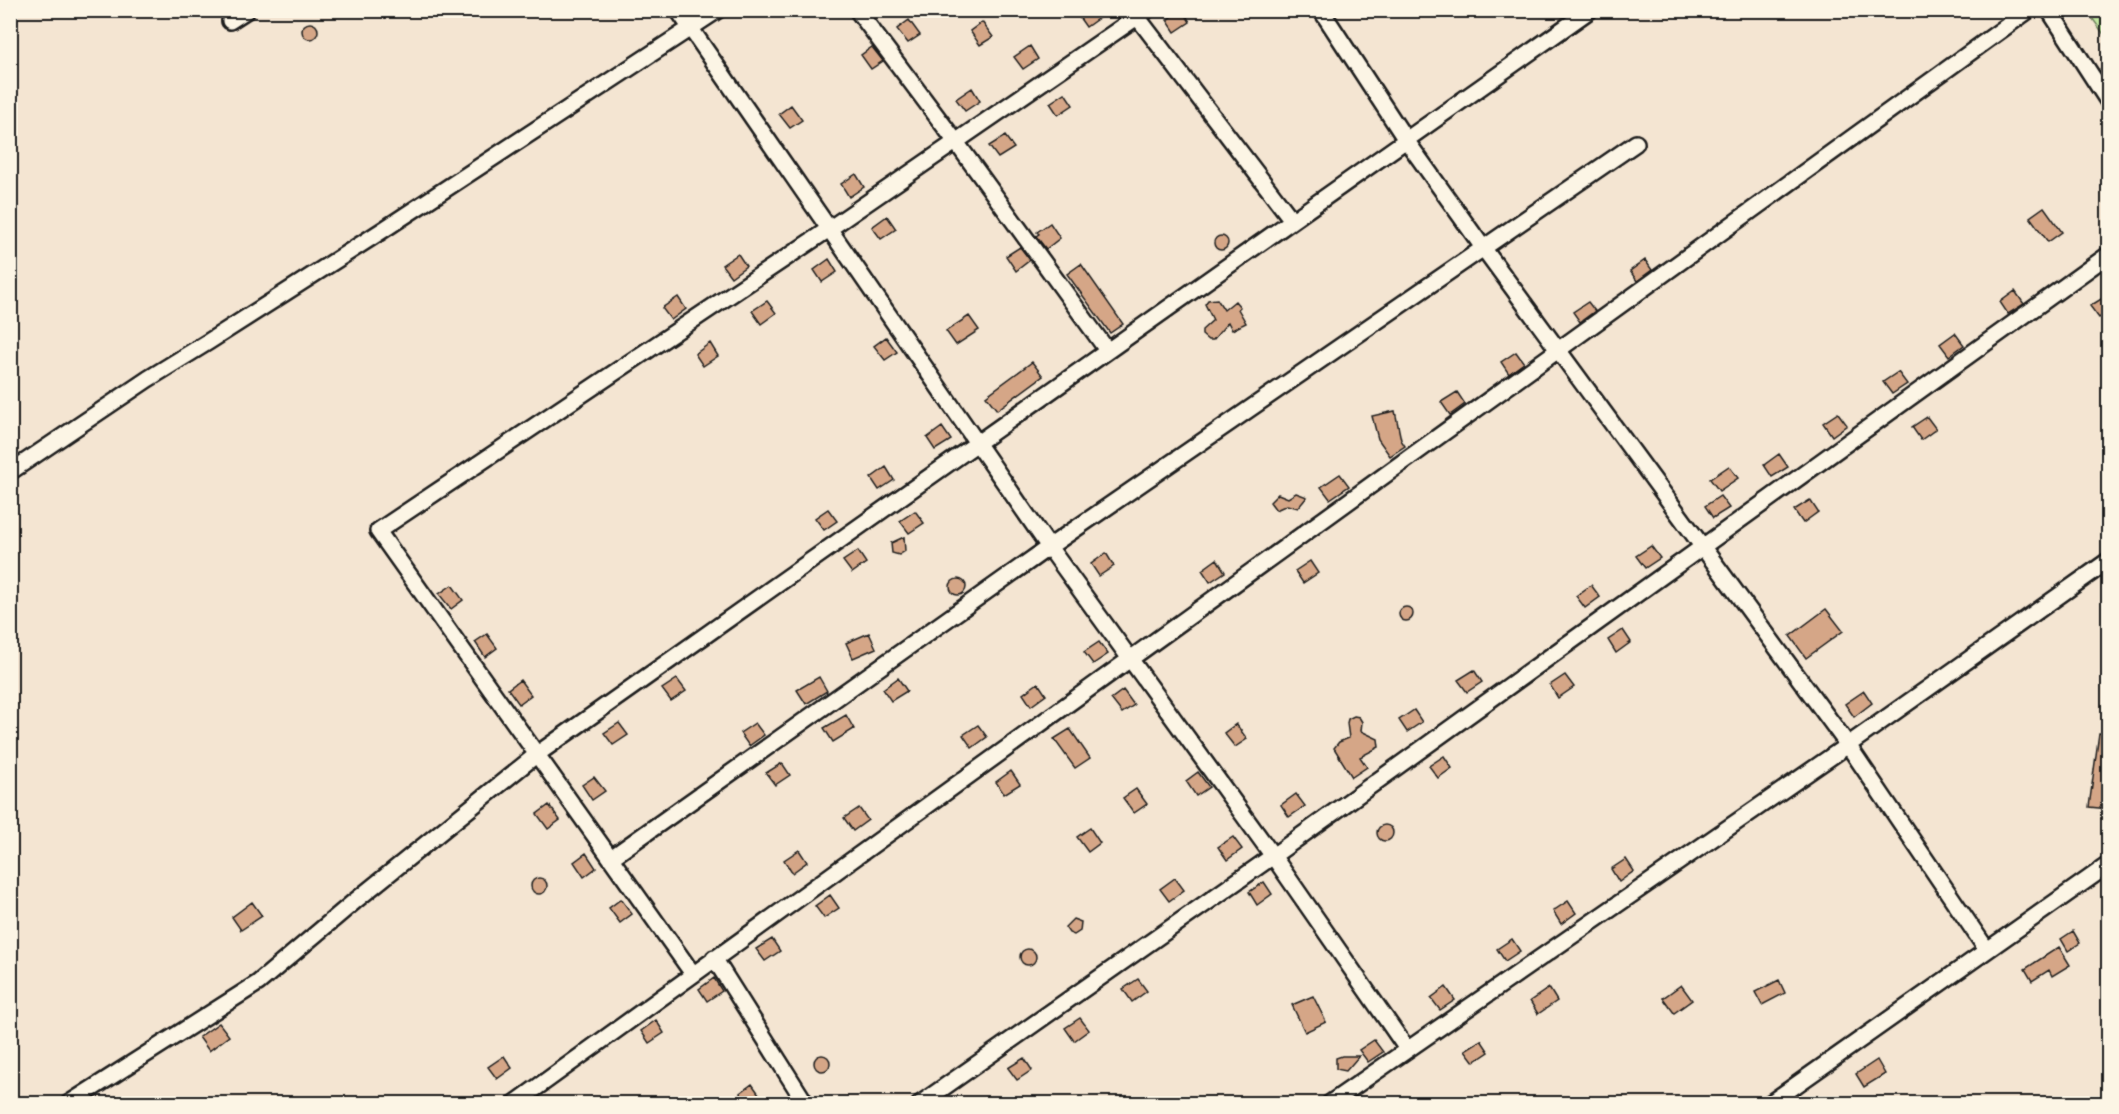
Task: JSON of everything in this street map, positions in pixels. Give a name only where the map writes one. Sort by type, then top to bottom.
[{"type":"street","points":[[230,21],[247,10]]},
{"type":"street","points":[[678,10],[1049,547],[1273,856],[1407,1049]]},
{"type":"street","points":[[10,472],[148,379],[692,29],[718,10]]},
{"type":"street","points":[[857,10],[1107,350]]},
{"type":"street","points":[[1321,10],[1406,140],[1557,350],[1848,745],[1987,950]]},
{"type":"street","points":[[77,1102],[258,983],[355,901],[536,755],[1590,10]]},
{"type":"street","points":[[514,1104],[2028,10]]},
{"type":"street","points":[[2049,10],[2109,101]]},
{"type":"street","points":[[693,974],[378,531],[829,229],[1138,13],[1292,220]]},
{"type":"street","points":[[611,858],[1049,547],[1636,143]]},
{"type":"street","points":[[920,1104],[1273,856],[2109,255]]},
{"type":"street","points":[[1335,1102],[1407,1049],[1848,745],[2109,561]]},
{"type":"street","points":[[1769,1104],[2109,865]]},
{"type":"street","points":[[714,958],[806,1104]]},
{"type":"green space","points":[[2087,11],[2108,11],[2108,40]]},
{"type":"building","points":[[1074,10],[1110,10],[1086,27]]},
{"type":"building","points":[[1183,10],[1190,22],[1175,32],[1167,20]]},
{"type":"building","points":[[909,20],[920,35],[908,43],[897,29]]},
{"type":"building","points":[[982,22],[993,37],[980,45],[970,31]]},
{"type":"building","points":[[310,23],[318,31],[310,39],[302,31]]},
{"type":"building","points":[[1030,46],[1038,59],[1023,69],[1014,57]]},
{"type":"building","points":[[872,47],[883,61],[871,69],[861,55]]},
{"type":"building","points":[[972,88],[980,101],[965,111],[956,99]]},
{"type":"building","points":[[1065,93],[1073,105],[1058,115],[1050,103]]},
{"type":"building","points":[[791,105],[802,120],[790,128],[779,114]]},
{"type":"building","points":[[1005,136],[1014,148],[998,158],[989,146]]},
{"type":"building","points":[[856,174],[864,187],[849,197],[841,184]]},
{"type":"building","points":[[2044,207],[2062,232],[2048,242],[2030,217]]},
{"type":"building","points":[[887,216],[896,229],[881,239],[872,227]]},
{"type":"building","points":[[1050,223],[1060,238],[1046,249],[1036,236],[1039,234],[1037,232]]},
{"type":"building","points":[[1218,236],[1224,236],[1228,243],[1224,250],[1218,250],[1214,246],[1214,240]]},
{"type":"building","points":[[1020,247],[1030,260],[1016,271],[1006,256]]},
{"type":"building","points":[[738,254],[746,266],[731,277],[722,265]]},
{"type":"building","points":[[829,259],[837,272],[822,282],[814,270]]},
{"type":"building","points":[[1645,260],[1652,270],[1637,281],[1630,271]]},
{"type":"building","points":[[1081,264],[1123,324],[1110,333],[1067,274]]},
{"type":"building","points":[[2015,291],[2024,304],[2008,314],[2000,302]]},
{"type":"building","points":[[2109,294],[2109,312],[2099,318],[2090,306]]},
{"type":"building","points":[[678,297],[686,309],[671,320],[662,308]]},
{"type":"building","points":[[1217,299],[1224,310],[1235,301],[1246,323],[1232,330],[1228,322],[1213,340],[1208,340],[1202,335],[1202,330],[1213,320],[1205,304],[1208,300]]},
{"type":"building","points":[[767,301],[776,313],[761,324],[752,311]]},
{"type":"building","points":[[1588,302],[1595,311],[1580,322],[1573,312]]},
{"type":"building","points":[[969,316],[979,330],[956,345],[946,331]]},
{"type":"building","points":[[1955,333],[1964,345],[1949,356],[1940,344]]},
{"type":"building","points":[[886,337],[897,352],[885,360],[874,346]]},
{"type":"building","points":[[710,343],[718,356],[703,366],[695,354]]},
{"type":"building","points":[[1516,352],[1524,363],[1509,374],[1501,362]]},
{"type":"building","points":[[1032,362],[1043,376],[997,410],[986,396]]},
{"type":"building","points":[[1898,372],[1907,384],[1892,394],[1883,382]]},
{"type":"building","points":[[1457,392],[1465,404],[1450,415],[1441,402]]},
{"type":"building","points":[[1395,411],[1401,440],[1405,446],[1390,456],[1378,439],[1372,416]]},
{"type":"building","points":[[1838,413],[1847,425],[1832,436],[1823,423]]},
{"type":"building","points":[[1927,417],[1936,429],[1921,440],[1912,427]]},
{"type":"building","points":[[942,427],[951,440],[935,450],[927,438]]},
{"type":"building","points":[[1779,454],[1788,467],[1772,477],[1764,465]]},
{"type":"building","points":[[1729,466],[1738,478],[1719,491],[1710,479]]},
{"type":"building","points":[[886,467],[894,480],[879,490],[871,478]]},
{"type":"building","points":[[1340,474],[1349,486],[1330,499],[1321,487]]},
{"type":"building","points":[[1296,493],[1307,497],[1298,508],[1287,505],[1276,510],[1270,502],[1278,494],[1288,498]]},
{"type":"building","points":[[1720,496],[1729,508],[1713,518],[1705,506]]},
{"type":"building","points":[[1810,500],[1818,512],[1803,523],[1794,510]]},
{"type":"building","points":[[828,509],[837,521],[824,530],[815,518]]},
{"type":"building","points":[[915,511],[924,523],[909,533],[900,521]]},
{"type":"building","points":[[904,537],[905,551],[899,555],[892,553],[891,543]]},
{"type":"building","points":[[1651,546],[1660,558],[1645,568],[1636,556]]},
{"type":"building","points":[[858,551],[866,563],[852,573],[843,561]]},
{"type":"building","points":[[1106,553],[1114,566],[1099,576],[1091,564]]},
{"type":"building","points":[[1217,559],[1225,572],[1210,582],[1202,570]]},
{"type":"building","points":[[1310,561],[1318,573],[1303,583],[1295,571]]},
{"type":"building","points":[[958,579],[966,587],[958,595],[950,587]]},
{"type":"building","points":[[452,585],[463,600],[451,609],[439,594]]},
{"type":"building","points":[[1591,585],[1600,597],[1585,608],[1576,596]]},
{"type":"building","points":[[1403,607],[1409,607],[1413,614],[1409,621],[1403,621],[1399,617],[1399,611]]},
{"type":"building","points":[[1826,609],[1843,631],[1806,658],[1790,636]]},
{"type":"building","points":[[1623,630],[1631,642],[1616,653],[1608,640]]},
{"type":"building","points":[[869,633],[876,648],[853,658],[846,643]]},
{"type":"building","points":[[487,634],[497,648],[485,657],[475,642]]},
{"type":"building","points":[[1099,642],[1108,654],[1093,664],[1084,652]]},
{"type":"building","points":[[1474,670],[1482,682],[1467,692],[1458,680]]},
{"type":"building","points":[[1565,675],[1574,687],[1558,698],[1550,685]]},
{"type":"building","points":[[819,677],[827,691],[806,704],[797,690]]},
{"type":"building","points":[[898,678],[907,691],[891,701],[883,689]]},
{"type":"building","points":[[677,679],[686,691],[671,701],[662,689]]},
{"type":"building","points":[[520,680],[531,695],[519,704],[508,689]]},
{"type":"building","points":[[1038,683],[1046,695],[1031,706],[1023,694]]},
{"type":"building","points":[[1123,690],[1134,705],[1122,713],[1111,699]]},
{"type":"building","points":[[1864,691],[1872,703],[1854,717],[1845,704]]},
{"type":"building","points":[[1414,710],[1422,722],[1407,732],[1399,720]]},
{"type":"building","points":[[846,715],[854,729],[833,742],[824,728]]},
{"type":"building","points":[[1354,716],[1359,717],[1362,722],[1361,731],[1378,739],[1379,747],[1360,757],[1367,767],[1352,777],[1334,748],[1339,742],[1349,738],[1347,723],[1348,719]]},
{"type":"building","points":[[619,723],[628,735],[613,745],[604,733]]},
{"type":"building","points":[[755,723],[764,735],[749,746],[740,733]]},
{"type":"building","points":[[1236,724],[1247,739],[1235,747],[1224,733]]},
{"type":"building","points":[[978,725],[987,737],[972,748],[963,735]]},
{"type":"building","points":[[1070,729],[1090,758],[1075,768],[1054,739]]},
{"type":"building","points":[[2099,733],[2109,734],[2109,809],[2089,807]]},
{"type":"building","points":[[1444,756],[1452,768],[1438,778],[1429,766]]},
{"type":"building","points":[[782,763],[790,775],[775,785],[766,773]]},
{"type":"building","points":[[1011,771],[1020,784],[1004,794],[996,782]]},
{"type":"building","points":[[1198,772],[1209,787],[1196,796],[1186,781]]},
{"type":"building","points":[[594,777],[605,791],[592,800],[582,785]]},
{"type":"building","points":[[1136,789],[1147,804],[1134,813],[1123,798]]},
{"type":"building","points":[[1296,794],[1305,806],[1289,817],[1281,805]]},
{"type":"building","points":[[549,805],[560,820],[548,829],[537,814]]},
{"type":"building","points":[[859,808],[868,820],[853,831],[844,818]]},
{"type":"building","points":[[1385,825],[1393,833],[1385,841],[1377,833]]},
{"type":"building","points":[[1090,828],[1100,843],[1088,852],[1077,837]]},
{"type":"building","points":[[1233,837],[1242,849],[1227,860],[1218,847]]},
{"type":"building","points":[[799,850],[807,862],[792,873],[784,860]]},
{"type":"building","points":[[586,853],[596,868],[584,877],[574,862]]},
{"type":"building","points":[[1626,859],[1634,871],[1619,882],[1611,869]]},
{"type":"building","points":[[539,878],[547,886],[539,894],[531,886]]},
{"type":"building","points":[[1175,878],[1184,890],[1169,901],[1160,889]]},
{"type":"building","points":[[1264,882],[1272,894],[1257,905],[1249,892]]},
{"type":"building","points":[[830,895],[839,908],[824,918],[815,906]]},
{"type":"building","points":[[621,899],[632,914],[620,923],[609,908]]},
{"type":"building","points":[[1568,901],[1576,913],[1561,924],[1553,911]]},
{"type":"building","points":[[252,902],[262,916],[241,930],[232,917]]},
{"type":"building","points":[[1073,919],[1081,922],[1080,931],[1074,935],[1069,933],[1065,927]]},
{"type":"building","points":[[2073,931],[2080,943],[2068,951],[2061,939]]},
{"type":"building","points":[[772,939],[780,951],[765,961],[756,949]]},
{"type":"building","points":[[1512,939],[1520,951],[1505,961],[1497,949]]},
{"type":"building","points":[[2059,947],[2070,965],[2052,976],[2049,970],[2032,981],[2025,969]]},
{"type":"building","points":[[1028,949],[1036,957],[1028,965],[1020,957]]},
{"type":"building","points":[[714,978],[722,991],[707,1001],[699,989]]},
{"type":"building","points":[[1138,979],[1147,991],[1132,1002],[1123,989]]},
{"type":"building","points":[[1779,980],[1785,993],[1762,1005],[1755,992]]},
{"type":"building","points":[[1681,985],[1692,1000],[1674,1013],[1663,998]]},
{"type":"building","points":[[1446,987],[1455,1000],[1440,1010],[1431,998]]},
{"type":"building","points":[[1549,988],[1557,1001],[1538,1014],[1530,1001]]},
{"type":"building","points":[[1313,996],[1326,1022],[1305,1032],[1292,1005]]},
{"type":"building","points":[[1080,1018],[1089,1030],[1074,1041],[1065,1028]]},
{"type":"building","points":[[656,1020],[664,1033],[649,1043],[641,1031]]},
{"type":"building","points":[[219,1023],[229,1036],[209,1051],[199,1037]]},
{"type":"building","points":[[1374,1040],[1383,1052],[1368,1062],[1359,1050]]},
{"type":"building","points":[[1481,1040],[1489,1052],[1474,1062],[1465,1050]]},
{"type":"building","points":[[822,1055],[830,1063],[822,1071],[814,1063]]},
{"type":"building","points":[[504,1056],[512,1068],[497,1079],[488,1067]]},
{"type":"building","points":[[1359,1056],[1346,1071],[1336,1069],[1336,1058]]},
{"type":"building","points":[[1024,1058],[1032,1070],[1017,1080],[1008,1068]]},
{"type":"building","points":[[1877,1060],[1885,1074],[1864,1087],[1856,1074]]},
{"type":"building","points":[[752,1084],[766,1104],[747,1104],[740,1093]]}]
